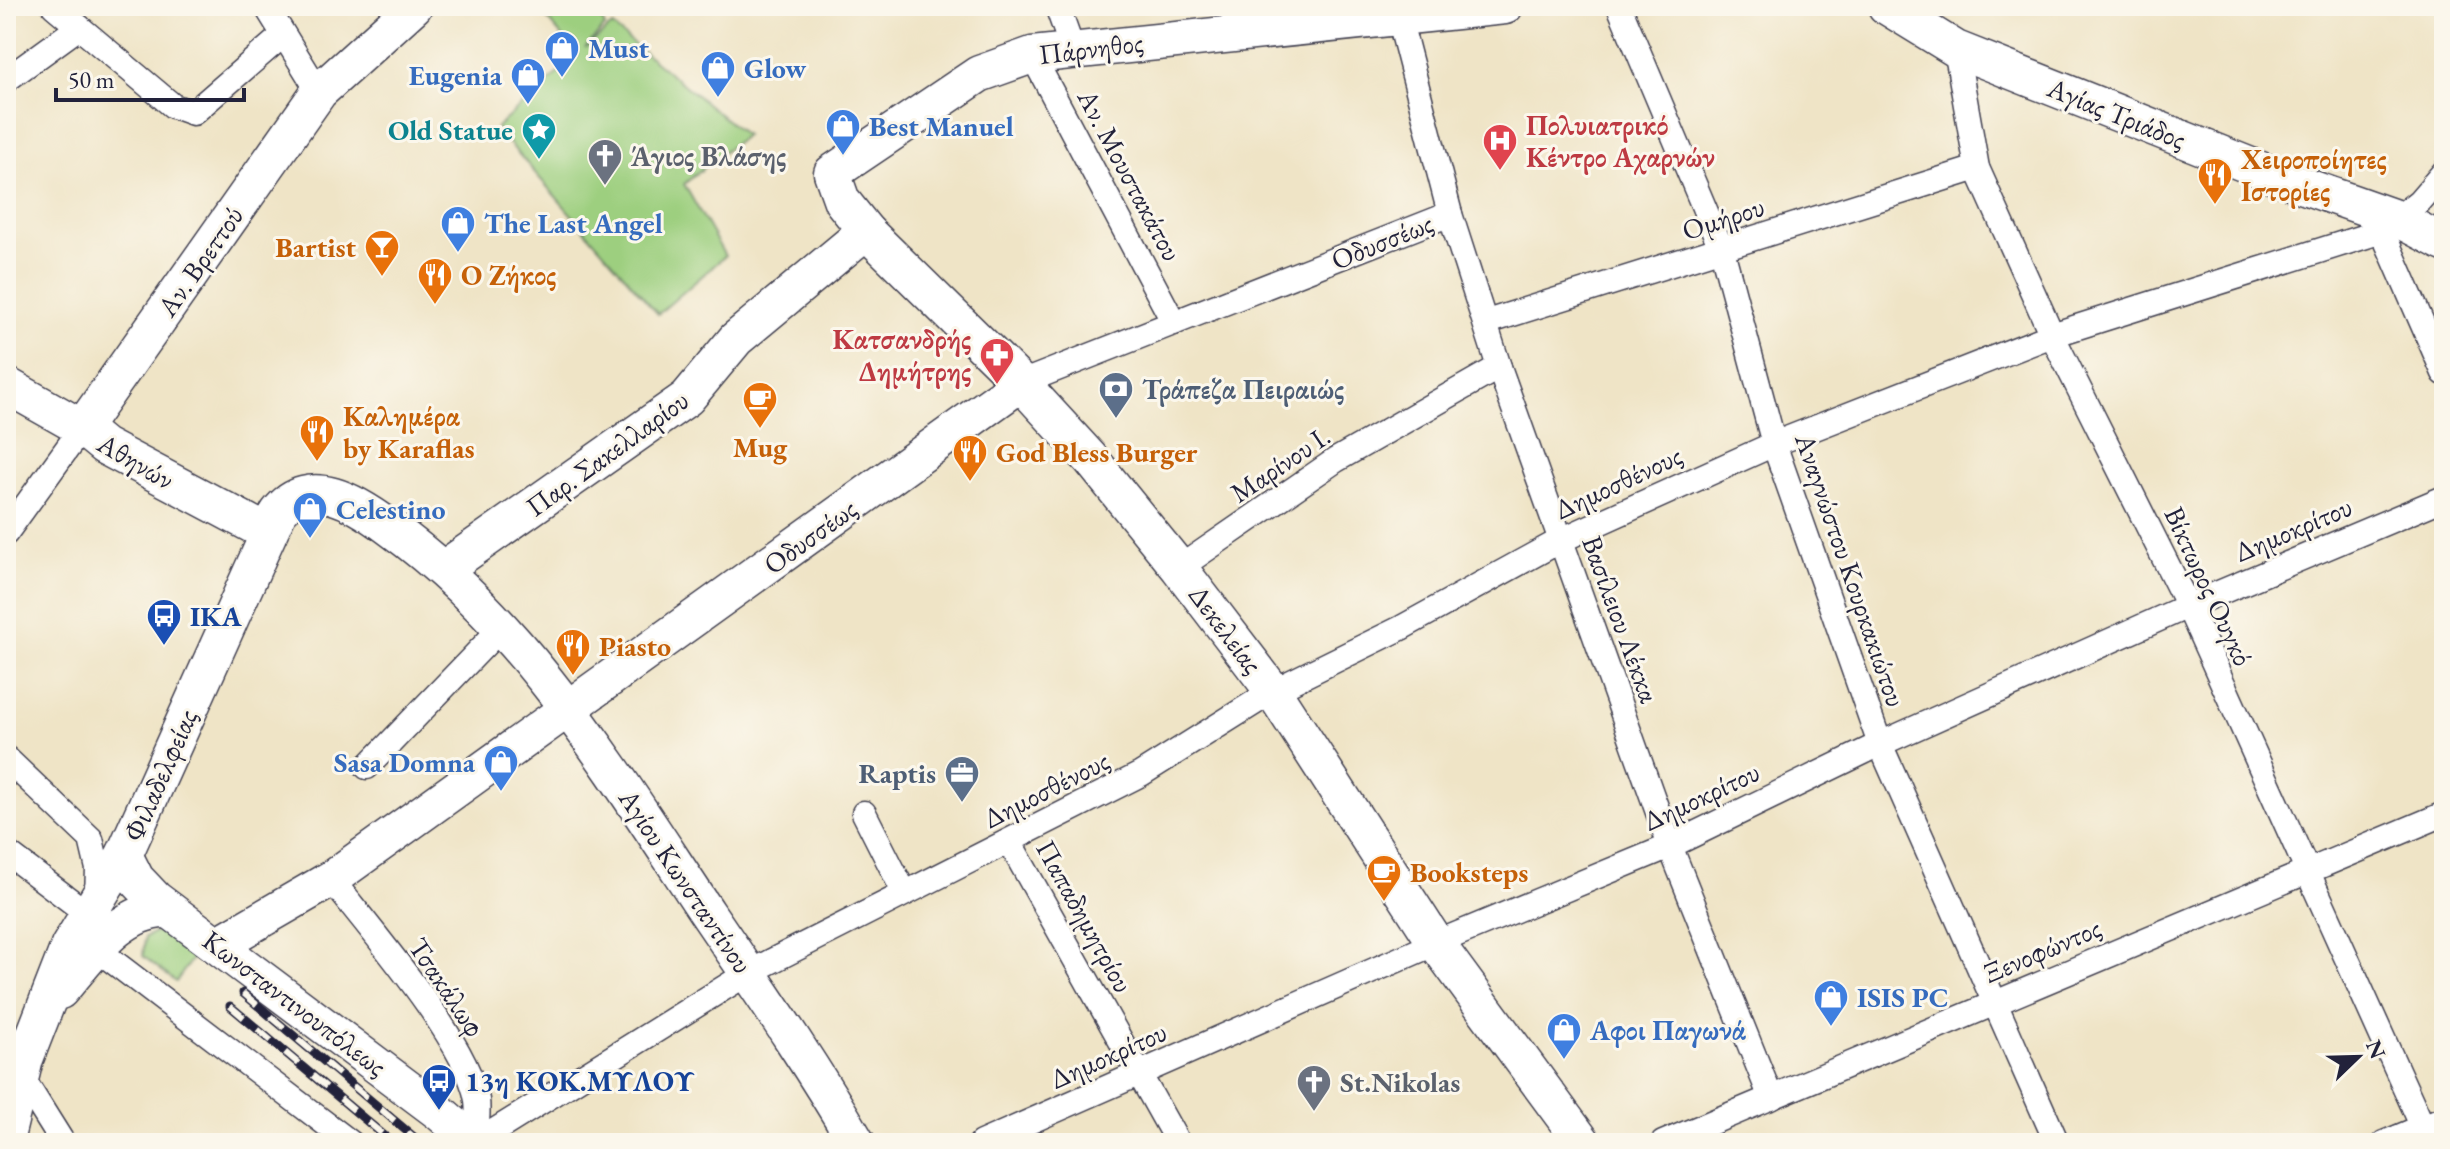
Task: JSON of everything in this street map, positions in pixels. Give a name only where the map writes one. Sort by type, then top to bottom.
[{"type":"street","points":[[54,6],[173,106],[193,113],[282,36]]},
{"type":"street","points":[[266,6],[319,92]]},
{"type":"street","name":"Αν. Βρεττού","points":[[6,533],[319,92],[414,6]]},
{"type":"street","points":[[1057,6],[1072,48]]},
{"type":"street","name":"Πάρνηθος","points":[[849,161],[895,134],[979,74],[1032,55],[1072,48],[1398,14],[1505,6]]},
{"type":"street","name":"Αναγνώστου Κουρκακιώτου","points":[[1619,6],[1722,250],[1774,444],[1880,744],[2057,1143]]},
{"type":"street","name":"Αγίας Τριάδος","points":[[1886,6],[1956,49],[2276,176],[2390,225],[2444,243]]},
{"type":"street","name":"Βασίλειου Λέκκα","points":[[1398,14],[1450,214],[1499,367],[1670,846],[1771,1098]]},
{"type":"street","points":[[6,80],[79,27]]},
{"type":"street","name":"Βίκτωρος Ουγκό","points":[[1956,49],[1977,168],[2052,335],[2188,606],[2306,872],[2432,1129]]},
{"type":"street","name":"Αν. Μουστακάτου","points":[[1032,55],[1174,323]]},
{"type":"street","name":"Δεκελείας","points":[[849,161],[832,173],[842,201],[866,231],[1021,383],[1090,458],[1179,568],[1273,691],[1436,943],[1583,1143]]},
{"type":"street","name":"Ομήρου","points":[[1487,322],[1977,168]]},
{"type":"street","points":[[2444,172],[2390,225],[2444,373]]},
{"type":"street","name":"Οδυσσέως","points":[[217,945],[331,879],[1021,383],[1450,214]]},
{"type":"street","name":"Δημοσθένους","points":[[475,1143],[748,973],[1141,774],[1273,691],[1401,628],[1561,540],[1774,444],[2052,335],[2390,225]]},
{"type":"street","name":"Παρ. Σακελλαρίου","points":[[445,568],[687,398],[736,339],[866,231]]},
{"type":"street","name":"Μαρίνου Ι.","points":[[1179,568],[1336,460],[1499,367]]},
{"type":"street","name":"Αθηνών","points":[[6,385],[82,428],[104,446],[268,533]]},
{"type":"street","name":"Αγίου Κωνσταντίνου","points":[[268,533],[278,513],[293,499],[315,493],[330,495],[360,507],[445,568],[501,628],[569,709],[748,973],[857,1143]]},
{"type":"street","name":"Δημοκρίτου","points":[[981,1143],[1436,943],[1670,846],[1880,744],[2188,606],[2444,498]]},
{"type":"street","name":"Φιλαδελφείας","points":[[6,1137],[10,1073],[42,1010],[69,946],[124,855],[268,533]]},
{"type":"street","points":[[367,767],[501,628]]},
{"type":"street","points":[[6,758],[91,839],[98,869],[92,905],[6,852]]},
{"type":"street","points":[[864,813],[904,892]]},
{"type":"street","name":"Ξενοφώντος","points":[[1663,1143],[2444,814]]},
{"type":"street","name":"Παπαδημητρίου","points":[[1010,843],[1178,1143]]},
{"type":"street","name":"Κωνσταντινουπόλεως","points":[[124,855],[136,879],[169,910],[439,1112],[475,1143]]},
{"type":"street","name":"Τσακάλωφ","points":[[331,879],[426,1003],[467,1072],[477,1101],[475,1143]]},
{"type":"street","name":"Φιλαδελφείας","points":[[42,1010],[130,920],[150,912],[169,910]]},
{"type":"street","points":[[98,950],[351,1143]]},
{"type":"street","points":[[10,1073],[63,1143]]},
{"type":"street","points":[[2384,1143],[2432,1129]]},
{"type":"green space","points":[[536,6],[594,6],[605,26],[585,48],[612,26],[745,135],[684,184],[725,256],[658,314],[496,128],[578,55]]},
{"type":"green space","points":[[163,928],[197,951],[176,982],[143,956],[145,937]]},
{"type":"railway","points":[[243,993],[421,1143]]},
{"type":"railway","points":[[230,1006],[393,1143]]},
{"type":"place","name":"Must","points":[[562,79]]},
{"type":"place","name":"Glow","points":[[718,99]]},
{"type":"place","name":"Eugenia","points":[[528,106]]},
{"type":"place","name":"Best Manuel","points":[[843,157]]},
{"type":"place","name":"Old Statue","points":[[539,161]]},
{"type":"place","name":"Πολυιατρικό Κέντρο Αχαρνών","points":[[1500,172]]},
{"type":"place","name":"Άγιος Βλάσης","points":[[605,187]]},
{"type":"place","name":"Χειροποίητες Ιστορίες","points":[[2215,206]]},
{"type":"place","name":"The Last Angel","points":[[458,254]]},
{"type":"place","name":"Bartist","points":[[382,278]]},
{"type":"place","name":"Ο Ζήκος","points":[[435,306]]},
{"type":"place","name":"Κατσανδρής Δημήτρης","points":[[997,386]]},
{"type":"place","name":"Τράπεζα Πειραιώς","points":[[1116,420]]},
{"type":"place","name":"Mug","points":[[760,430]]},
{"type":"place","name":"Καλημέρα by Karaflas","points":[[317,463]]},
{"type":"place","name":"God Bless Burger","points":[[970,483]]},
{"type":"place","name":"Celestino","points":[[310,540]]},
{"type":"place","name":"IKA","points":[[164,647]]},
{"type":"place","name":"Piasto","points":[[573,677]]},
{"type":"place","name":"Sasa Domna","points":[[501,793]]},
{"type":"place","name":"Raptis","points":[[962,804]]},
{"type":"place","name":"Booksteps","points":[[1384,903]]},
{"type":"place","name":"ISIS PC","points":[[1831,1028]]},
{"type":"place","name":"Αφοι Παγωνά","points":[[1564,1061]]},
{"type":"place","name":"13η ΚΟΚ.ΜΥΛΟΥ","points":[[439,1112]]},
{"type":"place","name":"St.Nikolas","points":[[1314,1113]]}]
